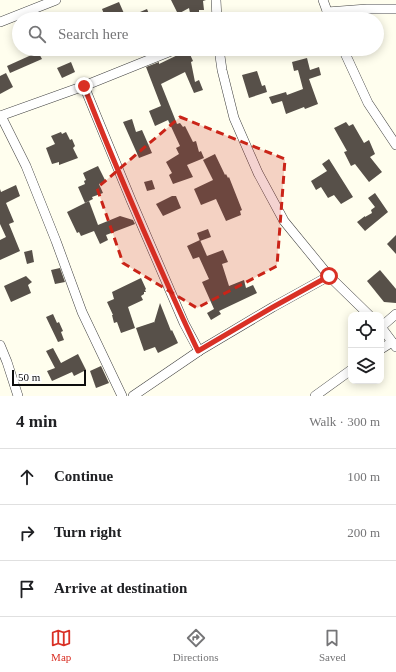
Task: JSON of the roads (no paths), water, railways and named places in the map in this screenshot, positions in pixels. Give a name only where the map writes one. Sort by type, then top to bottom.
[{"type":"street","points":[[25,12],[56,0]]},
{"type":"street","points":[[216,0],[217,12]]},
{"type":"street","points":[[323,0],[327,12]]},
{"type":"street","points":[[350,12],[367,9],[396,10]]},
{"type":"street","points":[[0,22],[12,17]]},
{"type":"street","points":[[122,396],[82,312],[26,166],[0,116],[84,86],[159,56]]},
{"type":"street","points":[[220,56],[234,118],[258,173],[284,221],[329,276],[366,312]]},
{"type":"street","points":[[346,56],[368,104],[396,145]]},
{"type":"street","points":[[84,86],[136,213],[184,323],[198,351]]},
{"type":"street","points":[[133,396],[198,351],[329,276]]},
{"type":"street","points":[[384,348],[394,345],[381,327],[396,314]]},
{"type":"street","points":[[0,345],[18,396]]},
{"type":"street","points":[[315,396],[348,372]]}]
